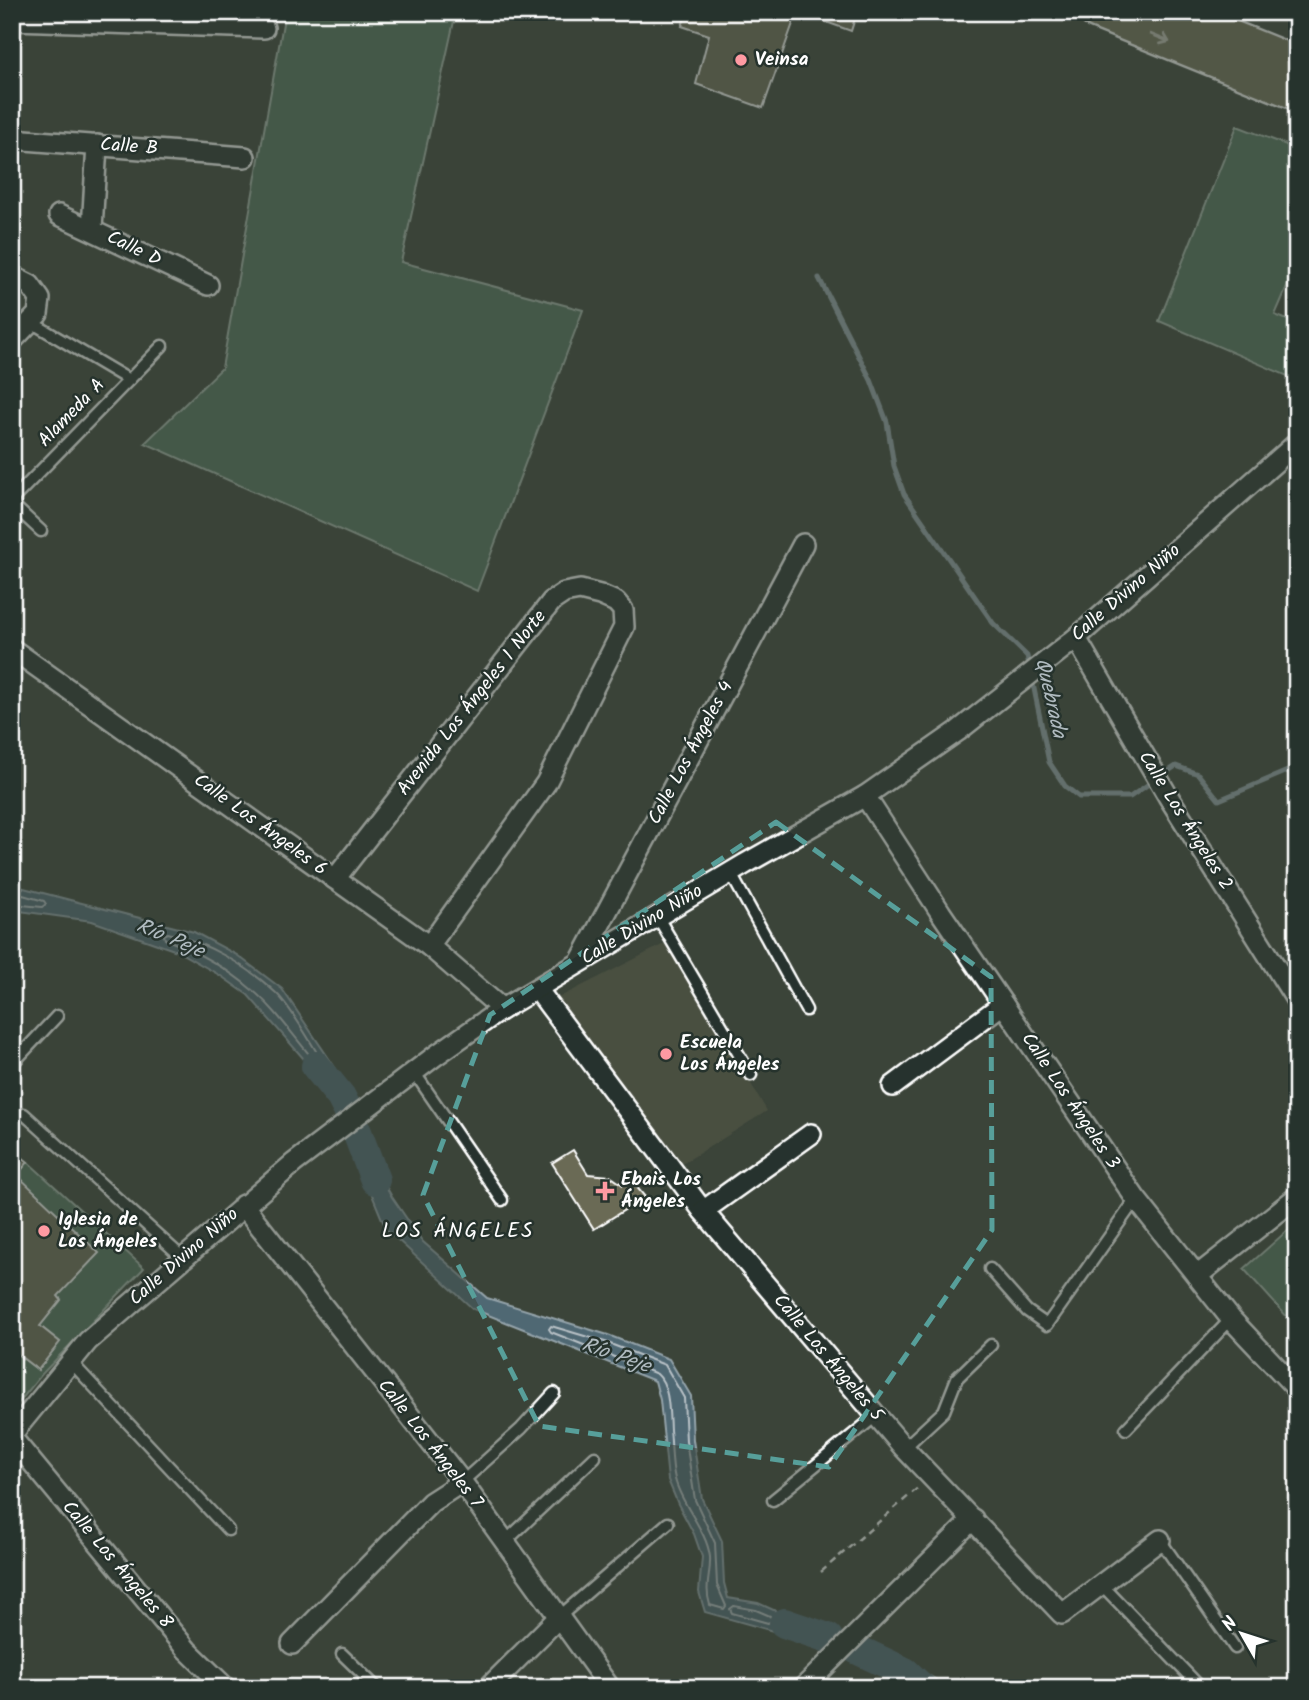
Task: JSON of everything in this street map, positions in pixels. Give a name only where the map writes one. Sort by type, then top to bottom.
[{"type":"highway","points":[[1168,12],[1297,64]]},
{"type":"highway","points":[[1099,13],[1297,93]]},
{"type":"street","points":[[12,20],[264,28]]},
{"type":"street","name":"Calle B","points":[[12,139],[245,156]]},
{"type":"street","points":[[92,229],[97,145]]},
{"type":"street","name":"Calle D","points":[[59,215],[208,285]]},
{"type":"street","points":[[12,276],[30,285],[40,299],[38,314],[12,341]]},
{"type":"street","name":"Calle Divino Niño","points":[[12,1436],[88,1340],[293,1163],[502,1009],[730,872],[864,796],[958,731],[1076,638],[1297,443]]},
{"type":"street","name":"Calle Los Ángeles 4","points":[[580,962],[803,544]]},
{"type":"street","name":"Avenida Los Ángeles 1 Norte","points":[[335,879],[552,601],[564,593],[580,590],[616,602],[624,610],[624,627],[545,783],[429,946]]},
{"type":"street","name":"Calle Los Ángeles 2","points":[[1076,638],[1168,796],[1297,1001]]},
{"type":"street","name":"Calle Los Ángeles 6","points":[[12,649],[429,946],[502,1009]]},
{"type":"street","name":"Calle Los Ángeles 3","points":[[864,796],[1136,1199],[1231,1319],[1297,1389]]},
{"type":"street","name":"Calle Los Ángeles 5","points":[[537,989],[703,1211],[904,1448],[1062,1614],[1160,1540]]},
{"type":"street","points":[[893,1086],[1003,1004]]},
{"type":"street","points":[[703,1211],[811,1134]]},
{"type":"street","points":[[1197,1276],[1297,1197]]},
{"type":"street","name":"Calle Los Ángeles 7","points":[[243,1205],[462,1482],[610,1688]]},
{"type":"street","name":"Calle Los Ángeles 8","points":[[12,1436],[187,1650],[226,1688]]},
{"type":"street","points":[[292,1644],[431,1502],[462,1482]]},
{"type":"street","points":[[803,1688],[973,1519]]},
{"type":"street","points":[[488,1688],[560,1616]]},
{"type":"lane","name":"Alameda A","points":[[31,322],[129,380]]},
{"type":"lane","name":"Alameda A","points":[[12,502],[162,346]]},
{"type":"lane","points":[[12,502],[41,531]]},
{"type":"lane","points":[[730,872],[806,1010]]},
{"type":"lane","points":[[657,916],[751,1075]]},
{"type":"lane","points":[[12,1064],[57,1016]]},
{"type":"lane","points":[[414,1072],[502,1199]]},
{"type":"lane","points":[[24,1114],[183,1258]]},
{"type":"lane","points":[[990,1269],[1027,1311],[1047,1325],[1136,1199]]},
{"type":"lane","points":[[1126,1429],[1231,1319]]},
{"type":"lane","points":[[904,1448],[944,1411],[957,1378],[991,1345]]},
{"type":"lane","points":[[71,1362],[228,1531]]},
{"type":"lane","points":[[462,1482],[521,1429],[554,1393]]},
{"type":"lane","points":[[773,1500],[877,1415]]},
{"type":"lane","points":[[505,1542],[595,1457]]},
{"type":"lane","points":[[560,1616],[668,1522]]},
{"type":"lane","points":[[1160,1540],[1235,1648]]},
{"type":"lane","points":[[1101,1584],[1201,1688]]},
{"type":"lane","points":[[342,1654],[377,1688]]},
{"type":"path","points":[[821,1572],[931,1476]]},
{"type":"highlighted area","points":[[776,822],[991,977],[992,1230],[829,1467],[539,1426],[423,1195],[490,1015]]},
{"type":"shaded area","name":"Escuela Los Ángeles","points":[[668,942],[767,1111],[677,1167],[558,998]]},
{"type":"green space","points":[[285,12],[456,12],[401,262],[583,310],[477,591],[145,443],[222,368]]},
{"type":"green space","points":[[1237,126],[1297,149],[1297,264],[1275,315],[1297,324],[1297,380],[1159,321]]},
{"type":"green space","points":[[28,1162],[144,1268],[42,1374],[12,1411],[12,1350],[38,1370],[60,1342],[40,1326],[61,1299],[25,1267],[12,1180]]},
{"type":"green space","points":[[1297,1222],[1297,1328],[1244,1269]]},
{"type":"water","points":[[12,885],[194,932],[237,955],[282,989],[336,1069],[341,1097],[324,1082],[248,995],[221,976],[177,951],[92,921],[12,910]]},
{"type":"water","points":[[361,1142],[392,1197],[422,1241],[487,1298],[608,1335],[669,1359],[691,1396],[693,1440],[702,1499],[722,1541],[724,1583],[728,1598],[758,1603],[816,1629],[820,1637],[809,1641],[705,1612],[699,1592],[702,1557],[668,1480],[660,1400],[655,1381],[473,1309],[386,1229],[368,1185]]},
{"type":"water","points":[[868,1655],[899,1657],[935,1679],[941,1688],[908,1688]]},
{"type":"building","name":"Veinsa","points":[[687,12],[797,12],[763,108],[696,84],[709,35],[682,26]]},
{"type":"building","name":"Veinsa","points":[[804,12],[857,12],[851,31]]},
{"type":"building","points":[[12,1149],[28,1162],[17,1175],[99,1253],[58,1296],[61,1300],[40,1326],[60,1342],[38,1370],[12,1350]]},
{"type":"building","name":"Ebais Los Ángeles","points":[[573,1150],[588,1174],[610,1176],[623,1185],[631,1180],[645,1197],[594,1229],[552,1163]]},
{"type":"waterway","name":"Quebrada","points":[[819,278],[871,380],[887,422],[894,466],[904,494],[993,623],[1027,656],[1030,669]]},
{"type":"waterway","name":"Quebrada","points":[[1032,679],[1049,762],[1065,786],[1079,797],[1130,797],[1153,781]]},
{"type":"waterway","name":"Quebrada","points":[[1161,776],[1176,766],[1198,774],[1219,800],[1297,767]]},
{"type":"waterway","name":"Río Peje","points":[[316,1066],[346,1107]]},
{"type":"waterway","name":"Río Peje","points":[[357,1132],[375,1180]]},
{"type":"waterway","name":"Río Peje","points":[[784,1623],[828,1638]]},
{"type":"waterway","name":"Río Peje","points":[[856,1649],[905,1672],[922,1688]]},
{"type":"place","name":"Veinsa","points":[[741,60]]},
{"type":"place","name":"Escuela Los Ángeles","points":[[666,1054]]},
{"type":"place","name":"Ebais Los Ángeles","points":[[605,1191]]},
{"type":"place","name":"Iglesia de Los Ángeles","points":[[44,1231]]},
{"type":"district","name":"LOS ÁNGELES","points":[[458,1231]]}]
